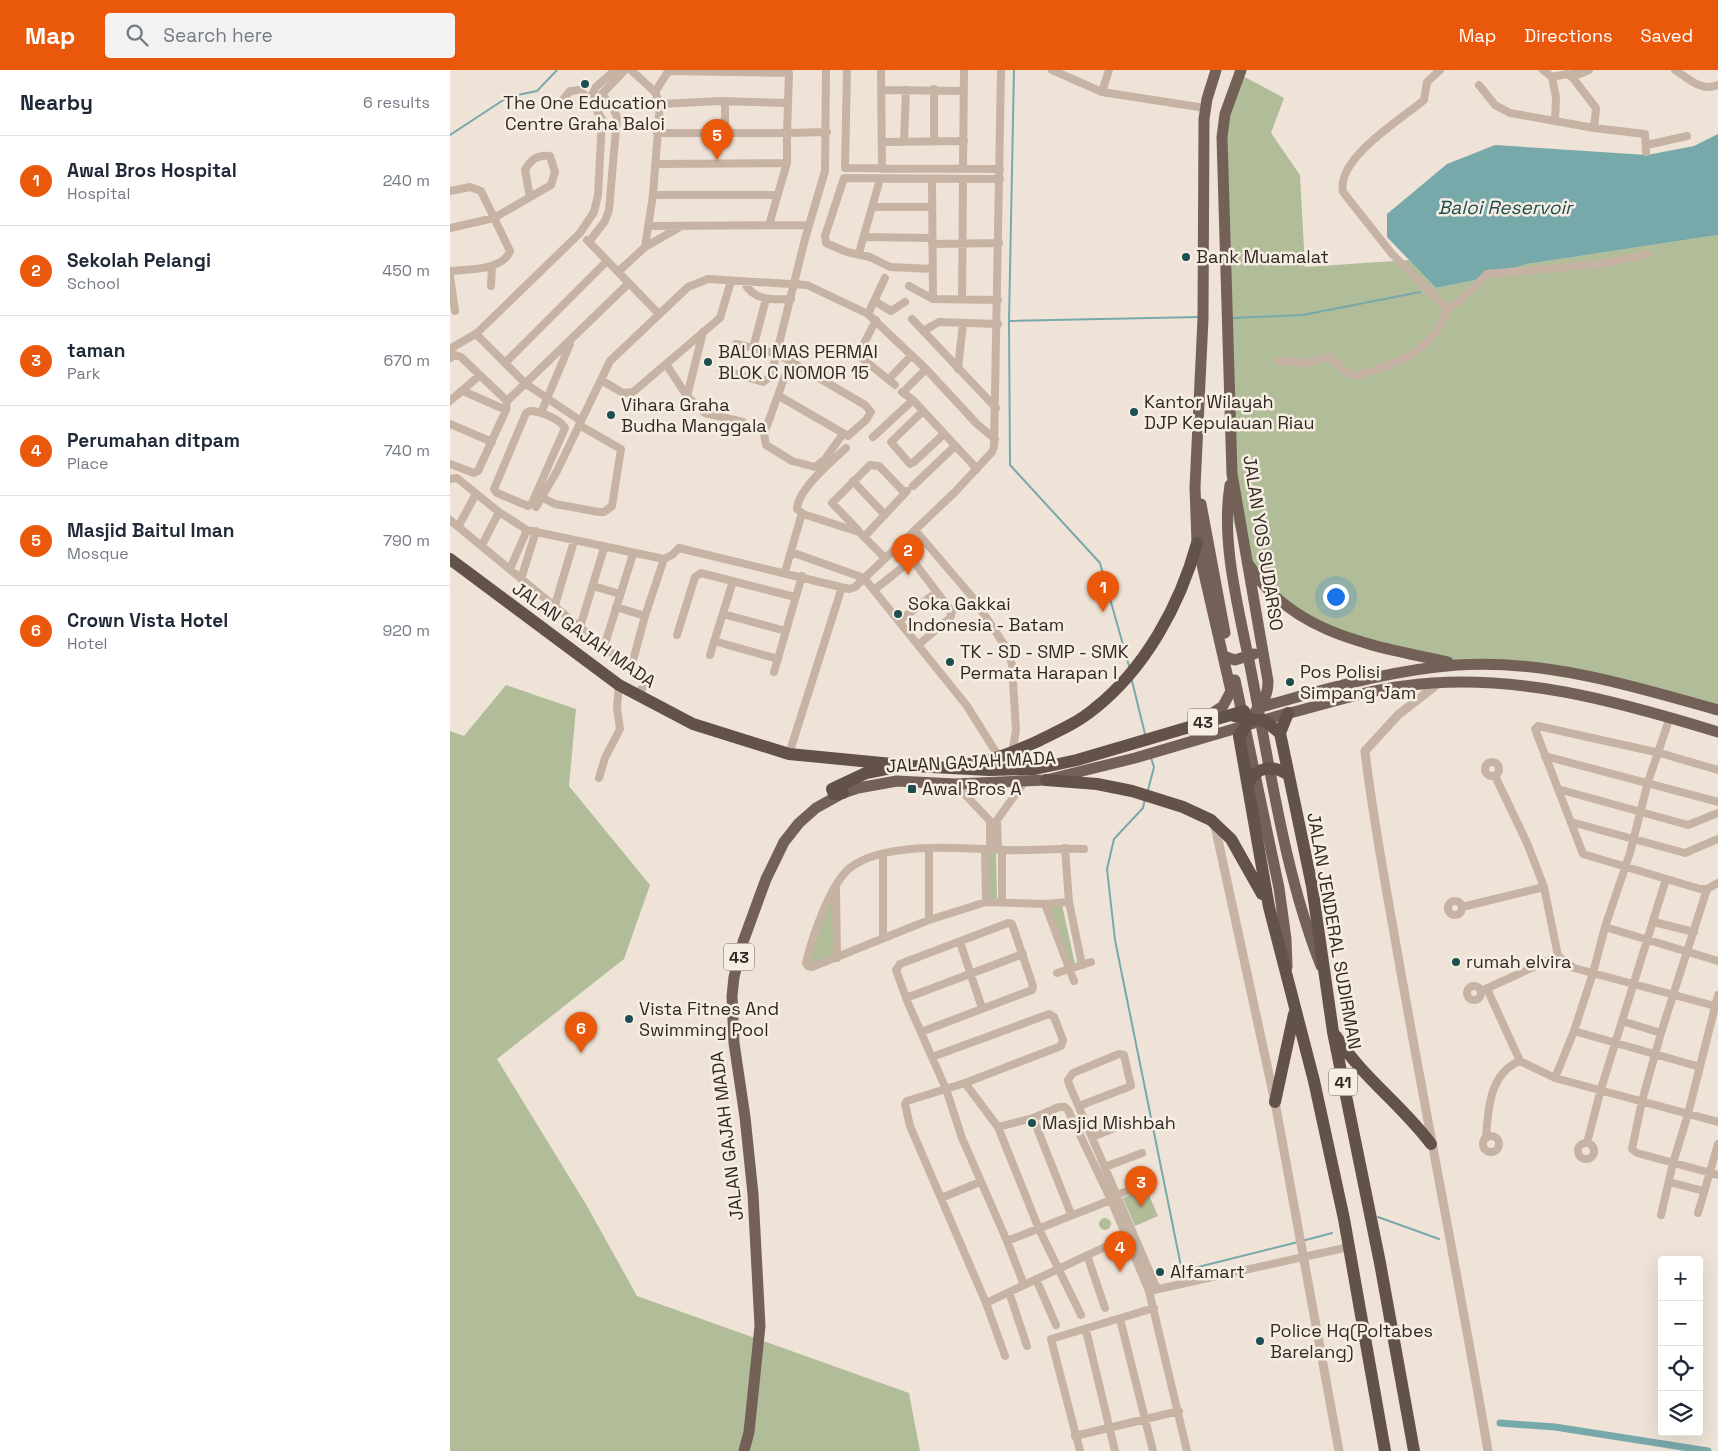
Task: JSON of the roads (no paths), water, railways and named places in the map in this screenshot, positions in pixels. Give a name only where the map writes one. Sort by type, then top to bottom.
[{"type":"highway","points":[[946,767],[973,764],[1006,755],[1074,723],[1093,710],[1133,669],[1179,598],[1198,543]]},
{"type":"highway","name":"JALAN GAJAH MADA","points":[[450,559],[619,685],[636,695],[702,727],[789,754],[913,766],[1021,770],[1050,766],[1079,766],[1128,744],[1194,724],[1222,717],[1256,715]]},
{"type":"highway","points":[[1256,715],[1280,733],[1288,714]]},
{"type":"highway","name":"41","points":[[1256,715],[1239,736],[1269,907],[1314,1081],[1349,1247],[1385,1451]]},
{"type":"highway","name":"JALAN JENDERAL SUDIRMAN","points":[[1280,733],[1287,774],[1312,886],[1333,1032],[1380,1263],[1414,1451]]},
{"type":"highway","points":[[842,793],[834,794],[832,789],[866,773],[913,766]]},
{"type":"highway","points":[[1248,783],[1253,775],[1262,769],[1273,768],[1287,774]]},
{"type":"highway","points":[[1046,780],[1110,786],[1183,807],[1210,820],[1231,839],[1269,907]]},
{"type":"highway","points":[[1275,1102],[1295,1009]]},
{"type":"highway","points":[[1333,1032],[1347,1052],[1410,1118],[1431,1144]]},
{"type":"main road","points":[[1216,70],[1205,108],[1203,312],[1195,487],[1198,543],[1234,705],[1256,715],[1288,714],[1380,690],[1439,682],[1496,683],[1535,687],[1599,699],[1670,717],[1718,732]]},
{"type":"main road","name":"JALAN YOS SUDARSO","points":[[1241,70],[1225,114],[1222,137],[1232,474],[1268,693],[1256,715]]},
{"type":"main road","points":[[1232,474],[1228,502],[1230,551],[1245,637],[1274,790],[1305,925],[1327,982]]},
{"type":"main road","points":[[1195,487],[1200,496],[1226,640],[1260,793],[1285,930],[1287,979]]},
{"type":"main road","points":[[1246,559],[1261,582],[1279,600],[1316,625],[1344,637],[1386,649],[1459,665]]},
{"type":"main road","points":[[1223,656],[1232,660],[1240,659],[1262,649]]},
{"type":"main road","points":[[1256,715],[1391,673],[1459,665],[1510,666],[1570,673],[1718,710]]},
{"type":"main road","points":[[1194,724],[1219,710],[1229,698],[1231,691]]},
{"type":"main road","name":"JALAN GAJAH MADA","points":[[744,1451],[749,1432],[760,1326],[751,1171],[734,1043],[734,977],[755,907],[784,842],[806,816],[842,793],[869,785],[896,781],[955,784],[1046,780],[1079,766],[1135,758],[1224,732],[1256,715]]},
{"type":"street","points":[[590,99],[596,87],[615,70]]},
{"type":"street","points":[[589,242],[605,221],[610,203],[616,117],[614,110],[602,94],[625,70]]},
{"type":"street","points":[[631,70],[655,92],[660,104],[650,226],[645,247]]},
{"type":"street","points":[[655,92],[669,70],[789,71],[787,163],[769,225]]},
{"type":"street","points":[[721,369],[766,382],[770,378],[778,354],[809,225],[825,171],[827,132],[826,70]]},
{"type":"street","points":[[847,70],[845,168],[1000,169]]},
{"type":"street","points":[[881,70],[882,169]]},
{"type":"street","points":[[963,168],[964,70]]},
{"type":"street","points":[[631,668],[645,616],[664,559],[678,548],[842,587],[855,587],[977,469],[992,452],[995,438],[998,324],[1001,70]]},
{"type":"street","points":[[1052,70],[1102,92],[1205,108]]},
{"type":"street","points":[[1102,92],[1108,70]]},
{"type":"street","points":[[1279,361],[1310,363],[1329,357],[1348,375],[1352,377],[1360,375],[1409,356],[1438,328],[1446,315],[1446,309],[1392,254],[1343,192],[1342,186],[1349,167],[1366,146],[1424,100],[1428,80],[1440,70]]},
{"type":"street","points":[[1543,70],[1552,77],[1556,97],[1554,121]]},
{"type":"street","points":[[1552,77],[1589,70]]},
{"type":"street","points":[[1675,70],[1701,87],[1708,88],[1718,85]]},
{"type":"street","points":[[1573,74],[1596,108],[1594,128]]},
{"type":"street","points":[[1479,86],[1495,105],[1505,112],[1594,128],[1643,133],[1646,136],[1646,148],[1688,136]]},
{"type":"street","points":[[450,348],[476,334],[580,234],[594,212],[598,195],[602,119],[590,99],[580,90],[574,89],[562,101]]},
{"type":"street","points":[[882,90],[934,89],[963,91]]},
{"type":"street","points":[[934,89],[934,140]]},
{"type":"street","points":[[904,141],[906,90]]},
{"type":"street","points":[[725,132],[726,102]]},
{"type":"street","points":[[660,104],[788,103]]},
{"type":"street","points":[[658,133],[725,132],[787,134],[827,132]]},
{"type":"street","points":[[882,142],[964,141]]},
{"type":"street","points":[[450,228],[494,218],[551,185],[555,172],[550,156],[540,155],[529,162],[525,170],[530,197]]},
{"type":"street","points":[[655,164],[787,163]]},
{"type":"street","points":[[933,269],[890,267],[859,253],[847,252],[826,243],[825,236],[844,178],[1000,179]]},
{"type":"street","points":[[859,253],[880,179]]},
{"type":"street","points":[[962,300],[963,179]]},
{"type":"street","points":[[932,180],[934,299]]},
{"type":"street","points":[[450,191],[470,187],[479,189],[510,251],[506,258],[492,266],[450,271]]},
{"type":"street","points":[[653,195],[777,195]]},
{"type":"street","points":[[873,207],[932,207]]},
{"type":"street","points":[[650,226],[809,225]]},
{"type":"street","points":[[619,272],[645,247],[680,227]]},
{"type":"street","points":[[580,234],[658,313]]},
{"type":"street","points":[[864,237],[963,244],[999,243]]},
{"type":"street","points":[[1446,309],[1460,301],[1488,274],[1600,264],[1647,254]]},
{"type":"street","points":[[505,363],[607,261]]},
{"type":"street","points":[[491,286],[492,266]]},
{"type":"street","points":[[450,276],[455,311]]},
{"type":"street","points":[[868,314],[876,302],[885,278]]},
{"type":"street","points":[[536,507],[580,423],[601,380],[605,367],[658,313],[693,284],[708,279],[794,284],[813,287],[868,314],[926,369],[977,424],[995,438]]},
{"type":"street","points":[[601,380],[623,393],[631,393],[721,316],[731,281]]},
{"type":"street","points":[[450,464],[477,472],[506,410],[507,401],[572,340],[629,282]]},
{"type":"street","points":[[744,282],[748,290],[766,299],[791,299]]},
{"type":"street","points":[[909,286],[934,299],[998,300]]},
{"type":"street","points":[[753,348],[766,299]]},
{"type":"street","points":[[876,302],[891,311],[905,302]]},
{"type":"street","points":[[912,319],[996,408]]},
{"type":"street","points":[[876,320],[858,355],[892,382],[911,356]]},
{"type":"street","points":[[923,332],[939,322],[998,324]]},
{"type":"street","points":[[958,369],[963,323]]},
{"type":"street","points":[[687,396],[703,332]]},
{"type":"street","points":[[476,334],[526,384],[546,400],[621,449],[612,506],[604,512],[555,504],[541,497]]},
{"type":"street","points":[[542,413],[572,340]]},
{"type":"street","points":[[736,344],[778,354],[870,409],[870,415],[852,434],[843,434],[779,396]]},
{"type":"street","points":[[450,358],[460,356],[507,401]]},
{"type":"street","points":[[790,362],[764,434],[766,445],[805,466],[815,467],[825,459],[843,434]]},
{"type":"street","points":[[666,364],[687,396],[705,413],[743,422]]},
{"type":"street","points":[[926,369],[905,390],[977,469]]},
{"type":"street","points":[[450,401],[480,375]]},
{"type":"street","points":[[463,391],[506,410]]},
{"type":"street","points":[[873,437],[913,400]]},
{"type":"street","points":[[532,410],[542,413],[562,423],[565,429],[532,502],[525,505],[497,493],[494,487],[526,413],[532,410]]},
{"type":"street","points":[[891,442],[923,411]]},
{"type":"street","points":[[450,424],[492,442]]},
{"type":"street","points":[[880,431],[921,478]]},
{"type":"street","points":[[910,464],[944,434]]},
{"type":"street","points":[[862,534],[955,446]]},
{"type":"street","points":[[846,448],[810,483],[797,506],[802,513],[862,534]]},
{"type":"street","points":[[885,558],[832,504],[833,500],[866,468],[874,464],[908,490]]},
{"type":"street","points":[[450,479],[457,478],[499,512],[527,530],[574,542],[664,559]]},
{"type":"street","points":[[853,481],[885,514]]},
{"type":"street","points":[[458,525],[476,494]]},
{"type":"street","points":[[482,545],[499,512]]},
{"type":"street","points":[[785,572],[802,513]]},
{"type":"street","points":[[450,520],[646,680],[646,684],[636,695]]},
{"type":"street","points":[[510,569],[527,530]]},
{"type":"street","points":[[791,552],[864,578],[1006,755],[1016,730],[1012,665],[1009,652],[974,599],[915,530]]},
{"type":"street","points":[[521,579],[536,531]]},
{"type":"street","points":[[555,605],[574,542]]},
{"type":"street","points":[[580,627],[604,548]]},
{"type":"street","points":[[604,647],[633,554]]},
{"type":"street","points":[[874,590],[911,562],[917,566],[952,612],[952,616],[918,645]]},
{"type":"street","points":[[677,634],[696,575],[702,573],[795,597]]},
{"type":"street","points":[[774,672],[802,576]]},
{"type":"street","points":[[710,655],[733,581]]},
{"type":"street","points":[[593,586],[620,594]]},
{"type":"street","points":[[789,754],[842,587]]},
{"type":"street","points":[[898,621],[937,592]]},
{"type":"street","points":[[616,607],[645,616]]},
{"type":"street","points":[[723,614],[786,631]]},
{"type":"street","points":[[714,641],[778,659]]},
{"type":"street","points":[[1439,682],[1398,715],[1365,751],[1373,814],[1431,1144],[1457,1268],[1488,1451]]},
{"type":"street","points":[[599,778],[605,758],[620,730],[617,708],[619,685]]},
{"type":"street","points":[[1556,1078],[1593,973],[1605,927],[1634,838],[1648,782],[1660,752],[1670,717]]},
{"type":"street","points":[[1718,770],[1660,752],[1537,726],[1535,730],[1583,854],[1666,879],[1707,889],[1718,883]]},
{"type":"street","points":[[1545,756],[1718,802]]},
{"type":"street","points":[[1496,776],[1528,843],[1544,887],[1558,956],[1570,966],[1715,1006]]},
{"type":"street","points":[[1002,902],[994,849],[993,820],[1025,781]]},
{"type":"street","points":[[955,784],[993,820]]},
{"type":"street","points":[[1558,789],[1688,824],[1718,813]]},
{"type":"street","points":[[1210,820],[1218,834],[1275,1102],[1339,1451]]},
{"type":"street","points":[[1571,822],[1685,853],[1718,839]]},
{"type":"street","points":[[1065,848],[1069,902],[1082,965]]},
{"type":"street","points":[[929,849],[930,920]]},
{"type":"street","points":[[1069,902],[1045,904],[986,902],[930,920],[811,967],[806,963],[826,906],[836,885],[850,868],[883,854],[929,849],[1084,849]]},
{"type":"street","points":[[986,902],[994,849]]},
{"type":"street","points":[[883,854],[883,938]]},
{"type":"street","points":[[1587,1143],[1600,1089],[1666,879]]},
{"type":"street","points":[[836,885],[837,958]]},
{"type":"street","points":[[1462,907],[1544,887]]},
{"type":"street","points":[[1707,889],[1661,1033],[1642,1101],[1632,1149],[1637,1153],[1718,1175]]},
{"type":"street","points":[[1045,904],[1074,981]]},
{"type":"street","points":[[1654,922],[1694,932]]},
{"type":"street","points":[[921,1032],[1032,990],[1033,986],[1023,954],[1010,923],[900,964],[897,973],[906,998],[946,1089],[962,1138],[1024,1285]]},
{"type":"street","points":[[1605,927],[1718,961]]},
{"type":"street","points":[[960,942],[982,1008]]},
{"type":"street","points":[[906,998],[1023,954]]},
{"type":"street","points":[[1558,956],[1484,990],[1520,1061],[1556,1078],[1718,1122]]},
{"type":"street","points":[[1057,973],[1091,962]]},
{"type":"street","points":[[1661,1215],[1672,1163],[1688,1114],[1718,995]]},
{"type":"street","points":[[932,1057],[1047,1015],[1054,1017],[1064,1040],[1061,1046],[965,1083],[907,1101],[905,1104],[910,1126],[986,1303],[1005,1356]]},
{"type":"street","points":[[1622,1021],[1661,1033]]},
{"type":"street","points":[[1574,1031],[1700,1067]]},
{"type":"street","points":[[1079,1106],[1131,1086],[1124,1055],[1120,1054],[1070,1074],[1069,1084],[1105,1167],[1126,1237],[1153,1290]]},
{"type":"street","points":[[1486,1138],[1489,1106],[1494,1089],[1508,1068],[1520,1061]]},
{"type":"street","points":[[965,1083],[998,1127],[1039,1229],[1081,1315]]},
{"type":"street","points":[[998,1127],[1033,1118],[1059,1107],[1065,1107],[1113,1198],[1153,1290],[1154,1308],[1188,1451]]},
{"type":"street","points":[[1033,1118],[1071,1214]]},
{"type":"street","points":[[1092,1137],[1122,1125]]},
{"type":"street","points":[[1698,1213],[1718,1144]]},
{"type":"street","points":[[1105,1167],[1142,1153]]},
{"type":"street","points":[[941,1198],[980,1182]]},
{"type":"street","points":[[1007,1241],[1152,1182]]},
{"type":"street","points":[[1669,1182],[1704,1191]]},
{"type":"street","points":[[986,1303],[1126,1237]]},
{"type":"street","points":[[1153,1290],[1349,1247]]},
{"type":"street","points":[[1087,1255],[1106,1308]]},
{"type":"street","points":[[1036,1279],[1056,1325]]},
{"type":"street","points":[[1009,1292],[1027,1346]]},
{"type":"street","points":[[1080,1451],[1051,1339],[1154,1308]]},
{"type":"street","points":[[1120,1319],[1153,1451]]},
{"type":"street","points":[[1086,1330],[1115,1451]]},
{"type":"street","points":[[1075,1436],[1109,1426],[1180,1411]]},
{"type":"water","name":"Baloi Reservoir","points":[[1718,134],[1718,235],[1527,264],[1476,280],[1436,288],[1387,237],[1387,214],[1447,164],[1495,145],[1647,155],[1694,146]]},
{"type":"waterway","points":[[450,135],[508,97],[537,91],[557,70]]},
{"type":"waterway","points":[[1014,70],[1009,321],[1010,465],[1100,563],[1129,666]]},
{"type":"waterway","points":[[1233,318],[1303,315],[1420,292]]},
{"type":"waterway","points":[[1009,321],[1199,317]]},
{"type":"waterway","points":[[1132,681],[1145,734]]},
{"type":"waterway","points":[[1148,790],[1154,767],[1151,758]]},
{"type":"waterway","points":[[1145,799],[1143,808],[1114,839],[1107,869],[1115,940],[1182,1271],[1298,1242]]},
{"type":"waterway","points":[[1378,1217],[1439,1239]]},
{"type":"waterway","points":[[1302,1241],[1332,1233]]},
{"type":"waterway","points":[[1500,1423],[1555,1427],[1708,1451]]},
{"type":"place","name":"The One Education Centre Graha Baloi","points":[[585,84]]},
{"type":"place","name":"Masjid Baitul Iman","points":[[717,160]]},
{"type":"place","name":"Bank Muamalat","points":[[1186,257]]},
{"type":"place","name":"BALOI MAS PERMAI BLOK C NOMOR 15","points":[[708,362]]},
{"type":"place","name":"Kantor Wilayah DJP Kepulauan Riau","points":[[1134,412]]},
{"type":"place","name":"Vihara Graha Budha Manggala","points":[[611,415]]},
{"type":"place","name":"Sekolah Pelangi","points":[[908,575]]},
{"type":"place","name":"Awal Bros Hospital","points":[[1103,612]]},
{"type":"place","name":"Soka Gakkai Indonesia - Batam","points":[[898,614]]},
{"type":"place","name":"TK - SD - SMP - SMK Permata Harapan I","points":[[950,662]]},
{"type":"place","name":"Pos Polisi Simpang Jam","points":[[1290,682]]},
{"type":"place","name":"Awal Bros A","points":[[912,789]]},
{"type":"place","name":"rumah elvira","points":[[1456,962]]},
{"type":"place","name":"Vista Fitnes And Swimming Pool","points":[[629,1019]]},
{"type":"place","name":"Crown Vista Hotel","points":[[581,1053]]},
{"type":"place","name":"Masjid Mishbah","points":[[1032,1123]]},
{"type":"place","name":"taman","points":[[1141,1207]]},
{"type":"place","name":"Perumahan ditpam","points":[[1120,1272]]},
{"type":"place","name":"Alfamart","points":[[1160,1272]]},
{"type":"place","name":"Police Hq(Poltabes Barelang)","points":[[1260,1341]]}]
